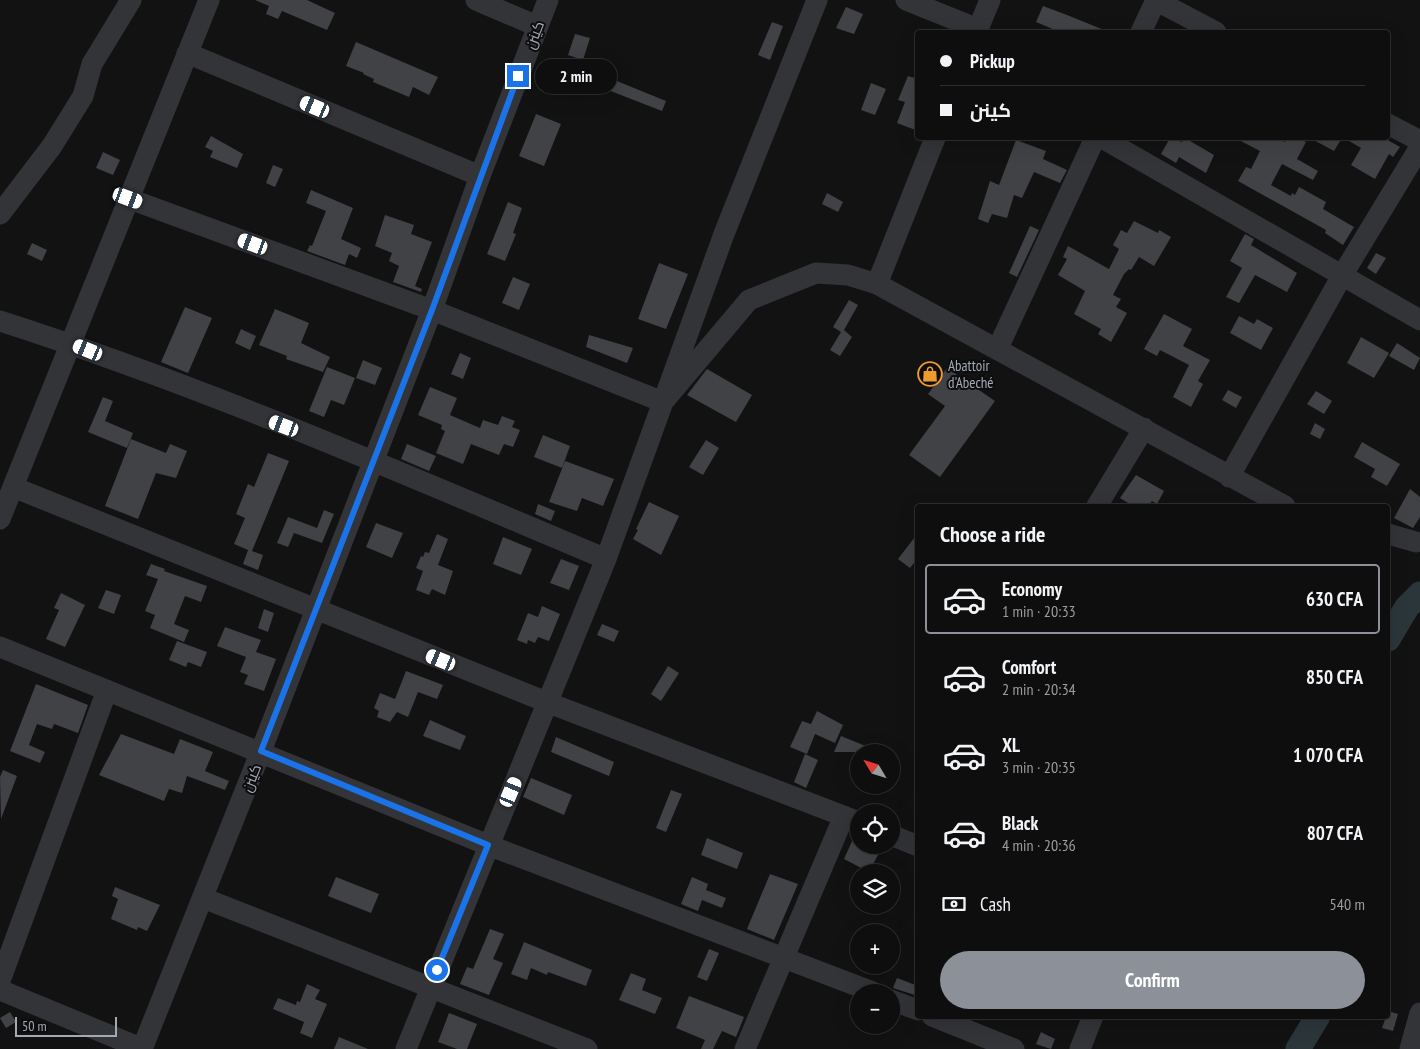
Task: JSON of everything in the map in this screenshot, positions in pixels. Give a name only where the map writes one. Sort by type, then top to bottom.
[{"type":"street","points":[[0,214],[52,146],[83,96],[92,64],[131,0]]},
{"type":"street","points":[[0,520],[208,0]]},
{"type":"street","points":[[476,0],[538,26]]},
{"type":"street","name":"كينن","points":[[142,1049],[316,610],[432,310],[480,176],[548,0]]},
{"type":"street","points":[[406,1049],[488,845],[549,703],[606,559],[724,234],[817,0]]},
{"type":"street","points":[[906,0],[979,30]]},
{"type":"street","points":[[981,30],[990,0]]},
{"type":"street","points":[[1142,30],[1155,0],[1212,30]]},
{"type":"street","points":[[187,53],[480,176]]},
{"type":"street","points":[[1390,125],[1420,141]]},
{"type":"street","points":[[876,284],[934,140]]},
{"type":"street","points":[[998,348],[1095,140]]},
{"type":"street","points":[[1106,140],[1343,274],[1420,320]]},
{"type":"street","points":[[1229,477],[1343,274],[1420,147]]},
{"type":"street","points":[[128,198],[432,310],[663,402]]},
{"type":"street","points":[[663,402],[749,300],[816,273],[848,275],[876,284],[998,348],[1229,477],[1281,504]]},
{"type":"street","points":[[0,321],[70,342],[373,461],[606,559]]},
{"type":"street","points":[[0,338],[31,331]]},
{"type":"street","points":[[1098,504],[1144,428]]},
{"type":"street","points":[[13,487],[549,703],[850,819]]},
{"type":"street","points":[[1390,535],[1416,542]]},
{"type":"street","points":[[0,647],[261,751],[488,845],[853,984]]},
{"type":"street","points":[[0,981],[107,690]]},
{"type":"street","points":[[745,1049],[783,956],[850,821]]},
{"type":"street","points":[[900,837],[915,840]]},
{"type":"street","points":[[203,898],[586,1049]]},
{"type":"street","points":[[0,990],[142,1049]]},
{"type":"street","points":[[900,1003],[915,1009]]},
{"type":"street","points":[[1410,1049],[1420,1013]]},
{"type":"street","points":[[939,1019],[1014,1049]]},
{"type":"street","points":[[1080,1049],[1092,1019]]},
{"type":"building","points":[[255,0],[307,0],[335,13],[327,30],[282,11],[278,19],[266,14],[269,6]]},
{"type":"building","points":[[1043,6],[1104,30],[1055,30],[1036,22]]},
{"type":"building","points":[[846,7],[863,14],[854,34],[836,28]]},
{"type":"building","points":[[772,22],[783,26],[770,60],[758,55]]},
{"type":"building","points":[[575,34],[590,38],[583,60],[568,55]]},
{"type":"building","points":[[356,42],[438,77],[429,95],[413,87],[409,97],[373,82],[374,79],[364,73],[346,66]]},
{"type":"building","points":[[908,76],[915,78],[915,130],[897,123],[905,102],[898,100]]},
{"type":"building","points":[[607,77],[666,101],[662,111],[603,88]]},
{"type":"building","points":[[871,83],[886,89],[875,115],[861,110]]},
{"type":"building","points":[[536,114],[561,124],[544,166],[519,156]]},
{"type":"building","points":[[211,136],[243,154],[237,168],[210,157],[213,151],[205,147]]},
{"type":"building","points":[[1016,140],[1046,151],[1043,159],[1067,170],[1060,183],[1034,172],[1022,198],[1014,195],[1007,218],[992,214],[988,223],[978,219],[990,181],[999,185]]},
{"type":"building","points":[[1169,140],[1182,142],[1188,140],[1214,155],[1206,173],[1179,157],[1176,163],[1161,154]]},
{"type":"building","points":[[1239,140],[1281,140],[1285,142],[1286,140],[1302,140],[1306,142],[1297,159],[1318,171],[1313,180],[1282,164],[1271,185],[1291,196],[1292,193],[1295,195],[1299,187],[1326,202],[1323,209],[1354,227],[1343,245],[1325,233],[1326,230],[1238,181],[1246,167],[1251,169],[1260,151]]},
{"type":"building","points":[[1314,140],[1341,140],[1334,151]]},
{"type":"building","points":[[1347,140],[1388,140],[1400,147],[1393,157],[1389,154],[1375,179],[1351,165],[1361,148]]},
{"type":"building","points":[[103,152],[120,160],[113,175],[96,168]]},
{"type":"building","points":[[273,165],[283,169],[275,187],[266,183]]},
{"type":"building","points":[[311,190],[353,208],[341,239],[361,248],[357,258],[349,254],[345,265],[307,251],[310,245],[312,246],[326,211],[306,203]]},
{"type":"building","points":[[827,193],[843,202],[838,212],[822,204]]},
{"type":"building","points":[[508,202],[522,208],[513,233],[516,234],[505,261],[487,254]]},
{"type":"building","points":[[385,215],[414,225],[411,234],[432,242],[415,286],[422,289],[421,292],[393,282],[399,266],[389,261],[392,253],[375,246]]},
{"type":"building","points":[[1134,221],[1158,233],[1159,230],[1171,237],[1154,266],[1139,257],[1131,270],[1129,269],[1124,274],[1113,295],[1121,299],[1116,307],[1127,313],[1111,342],[1098,334],[1101,329],[1074,314],[1085,291],[1058,275],[1067,259],[1063,257],[1068,246],[1109,269],[1119,249],[1113,245],[1121,230],[1127,233]]},
{"type":"building","points":[[1030,226],[1039,230],[1017,277],[1009,273]]},
{"type":"building","points":[[1245,234],[1254,239],[1251,245],[1297,273],[1287,292],[1255,275],[1239,303],[1226,297],[1242,268],[1230,261]]},
{"type":"building","points":[[32,243],[47,250],[42,261],[27,254]]},
{"type":"building","points":[[1376,253],[1386,258],[1376,274],[1367,268]]},
{"type":"building","points":[[659,263],[688,274],[666,329],[638,319]]},
{"type":"building","points":[[513,277],[530,284],[519,310],[502,303]]},
{"type":"building","points":[[849,300],[858,305],[844,330],[852,337],[840,356],[830,350],[841,332],[833,327]]},
{"type":"building","points":[[185,307],[212,318],[188,373],[161,362]]},
{"type":"building","points":[[275,309],[309,323],[301,343],[330,357],[323,372],[286,359],[287,356],[259,345]]},
{"type":"building","points":[[1164,314],[1192,329],[1183,346],[1210,360],[1198,381],[1203,384],[1191,407],[1173,397],[1189,365],[1160,350],[1157,356],[1144,349]]},
{"type":"building","points":[[1239,316],[1254,324],[1257,319],[1273,328],[1261,350],[1230,333]]},
{"type":"building","points":[[241,329],[256,336],[250,350],[235,343]]},
{"type":"building","points":[[589,335],[633,348],[627,363],[586,347]]},
{"type":"building","points":[[1361,337],[1389,353],[1374,378],[1347,363]]},
{"type":"building","points":[[1397,343],[1420,358],[1414,370],[1389,356]]},
{"type":"building","points":[[460,353],[471,358],[463,379],[451,374]]},
{"type":"building","points":[[363,360],[382,368],[375,385],[356,378]]},
{"type":"building","points":[[327,367],[355,378],[344,405],[331,400],[324,417],[309,411]]},
{"type":"building","points":[[947,368],[995,401],[940,477],[909,455],[945,406],[928,394]]},
{"type":"building","points":[[707,369],[752,395],[736,422],[687,395]]},
{"type":"building","points":[[430,387],[457,398],[450,415],[480,428],[483,420],[498,425],[502,416],[515,421],[512,427],[520,430],[513,447],[504,444],[499,455],[471,444],[463,464],[436,453],[445,431],[441,429],[442,425],[418,415]]},
{"type":"building","points":[[1228,390],[1242,397],[1236,408],[1222,400]]},
{"type":"building","points":[[1316,391],[1332,401],[1324,414],[1307,404]]},
{"type":"building","points":[[103,397],[113,401],[105,421],[133,433],[127,448],[88,432]]},
{"type":"building","points":[[1315,423],[1325,429],[1320,439],[1310,434]]},
{"type":"building","points":[[543,435],[570,446],[562,468],[534,457]]},
{"type":"building","points":[[131,439],[166,453],[170,444],[187,451],[176,478],[156,473],[138,519],[105,506]]},
{"type":"building","points":[[706,440],[719,448],[703,475],[689,467]]},
{"type":"building","points":[[1362,442],[1400,464],[1387,486],[1371,477],[1375,469],[1354,457]]},
{"type":"building","points":[[407,444],[436,456],[429,471],[401,459]]},
{"type":"building","points":[[268,453],[289,461],[252,551],[263,555],[258,570],[243,564],[248,550],[234,544],[245,518],[236,514],[248,484],[254,487]]},
{"type":"building","points":[[565,461],[614,479],[603,506],[582,498],[577,511],[549,502]]},
{"type":"building","points":[[1136,475],[1164,491],[1157,504],[1152,501],[1150,504],[1130,504],[1120,498]]},
{"type":"building","points":[[1410,489],[1420,497],[1420,517],[1413,528],[1394,518]]},
{"type":"building","points":[[649,502],[679,516],[661,555],[633,539]]},
{"type":"building","points":[[538,504],[555,511],[551,521],[535,514]]},
{"type":"building","points":[[324,510],[334,514],[322,543],[294,533],[288,547],[277,543],[288,517],[317,528]]},
{"type":"building","points":[[376,523],[403,533],[392,558],[366,547]]},
{"type":"building","points":[[437,534],[448,539],[438,565],[453,571],[445,595],[432,589],[429,595],[416,590],[423,571],[416,568],[421,556],[423,557],[425,552],[429,553]]},
{"type":"building","points":[[503,537],[532,549],[521,575],[493,564]]},
{"type":"building","points":[[915,537],[915,562],[910,568],[898,559]]},
{"type":"building","points":[[561,559],[579,566],[569,590],[550,583]]},
{"type":"building","points":[[151,564],[165,569],[164,571],[207,586],[201,602],[185,596],[174,624],[189,630],[184,642],[150,628],[155,615],[145,611],[158,579],[146,575]]},
{"type":"building","points":[[106,590],[121,595],[114,614],[98,608]]},
{"type":"building","points":[[61,593],[85,605],[65,647],[46,639],[59,610],[54,608]]},
{"type":"building","points":[[542,606],[560,614],[549,641],[538,637],[535,643],[528,640],[527,644],[517,640],[528,613],[538,617]]},
{"type":"building","points":[[264,609],[274,613],[268,632],[258,628]]},
{"type":"building","points":[[602,624],[619,631],[614,642],[597,635]]},
{"type":"building","points":[[225,627],[261,640],[256,652],[276,659],[264,691],[244,684],[248,675],[240,672],[246,657],[217,646]]},
{"type":"building","points":[[177,641],[207,652],[201,667],[188,662],[186,667],[169,660]]},
{"type":"building","points":[[668,666],[679,673],[661,701],[651,694]]},
{"type":"building","points":[[406,671],[443,685],[437,699],[418,692],[408,717],[397,712],[390,722],[377,717],[379,711],[374,708],[380,693],[395,699]]},
{"type":"building","points":[[36,684],[88,705],[78,733],[54,724],[52,729],[37,724],[29,745],[45,752],[40,763],[10,751]]},
{"type":"building","points":[[817,711],[843,725],[835,743],[815,734],[807,754],[790,747],[802,721],[811,724]]},
{"type":"building","points":[[430,720],[466,736],[460,750],[423,736]]},
{"type":"building","points":[[121,734],[174,754],[180,739],[213,752],[205,771],[229,781],[225,790],[187,776],[182,793],[169,789],[164,801],[99,775]]},
{"type":"building","points":[[841,736],[860,744],[850,744],[850,752],[834,752]]},
{"type":"building","points":[[556,737],[614,762],[609,776],[551,752]]},
{"type":"building","points":[[805,754],[818,760],[806,788],[794,782]]},
{"type":"building","points":[[3,770],[17,776],[1,819],[0,777]]},
{"type":"building","points":[[531,778],[572,795],[564,815],[523,797]]},
{"type":"building","points":[[671,790],[682,794],[666,832],[656,828]]},
{"type":"building","points":[[707,838],[743,853],[737,869],[701,855]]},
{"type":"building","points":[[850,846],[850,854],[878,854],[873,864],[854,864],[844,859]]},
{"type":"building","points":[[770,874],[798,884],[774,940],[747,929]]},
{"type":"building","points":[[336,877],[379,894],[371,913],[328,896]]},
{"type":"building","points":[[692,877],[708,884],[706,890],[726,898],[722,908],[702,900],[698,911],[681,904]]},
{"type":"building","points":[[115,887],[160,905],[147,931],[138,927],[137,930],[111,919],[118,899],[112,896]]},
{"type":"building","points":[[490,929],[504,934],[493,959],[503,963],[489,995],[460,984],[467,967],[473,969]]},
{"type":"building","points":[[524,942],[592,970],[586,986],[548,972],[547,975],[531,968],[527,980],[511,974]]},
{"type":"building","points":[[709,949],[719,953],[707,981],[697,977]]},
{"type":"building","points":[[631,973],[646,979],[642,990],[662,998],[655,1014],[619,1000]]},
{"type":"building","points":[[897,978],[915,985],[915,995],[900,990],[900,984],[895,984]]},
{"type":"building","points":[[307,984],[320,990],[315,999],[327,1004],[312,1038],[300,1033],[304,1022],[273,1009],[278,998],[296,1005],[297,1001],[300,1002]]},
{"type":"building","points":[[689,996],[744,1017],[736,1037],[722,1031],[713,1049],[701,1049],[705,1040],[676,1028]]},
{"type":"building","points":[[10,1012],[16,1022],[6,1028],[0,1018]]},
{"type":"building","points":[[1390,1012],[1398,1014],[1393,1031],[1382,1028],[1385,1019],[1390,1019]]},
{"type":"building","points":[[449,1013],[477,1024],[467,1049],[457,1049],[438,1042]]},
{"type":"building","points":[[1041,1032],[1055,1039],[1051,1049],[1036,1044]]},
{"type":"building","points":[[339,1037],[368,1049],[334,1049]]},
{"type":"waterway","points":[[1390,636],[1407,607],[1420,594]]},
{"type":"waterway","points":[[1298,1049],[1316,1019]]},
{"type":"place","name":"Abattoir d'Abeché","points":[[930,374]]},
{"type":"route","points":[[437,970],[488,845],[261,751],[432,310],[518,76]]}]
